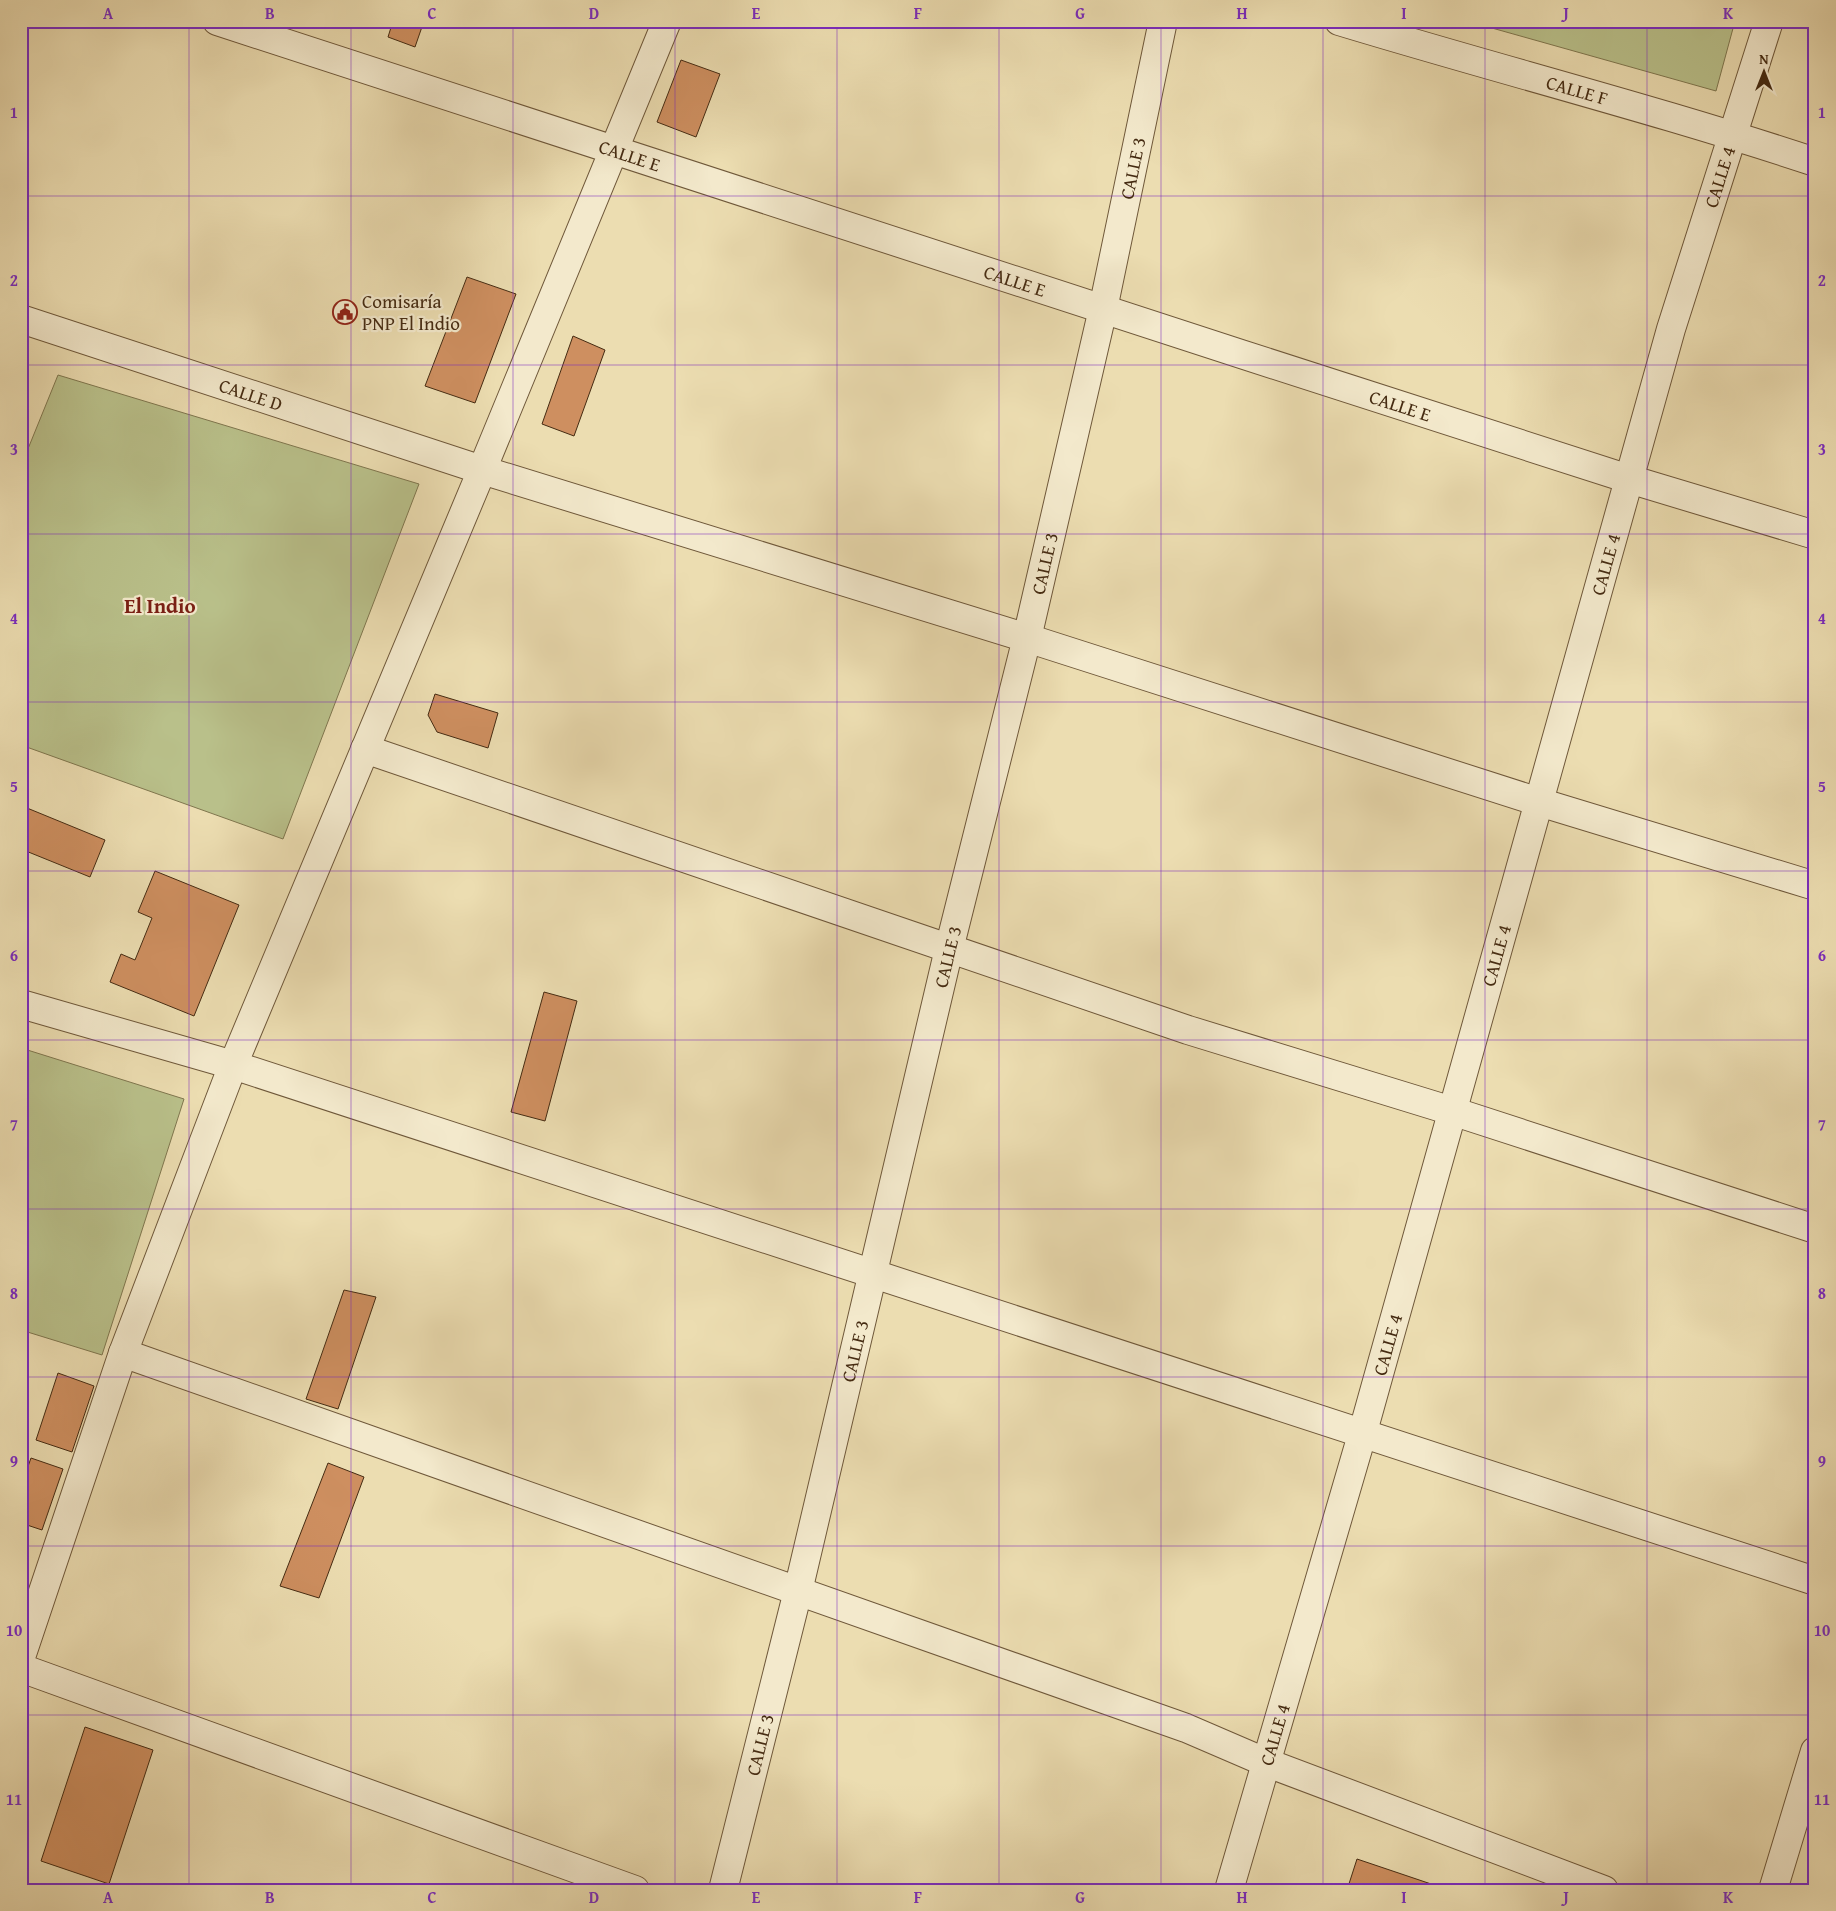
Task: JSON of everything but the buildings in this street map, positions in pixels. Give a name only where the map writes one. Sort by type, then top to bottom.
[{"type":"street","name":"CALLE E","points":[[217,21],[1629,479],[1815,535]]},
{"type":"street","points":[[21,1657],[123,1353],[233,1065],[482,470],[667,21]]},
{"type":"street","name":"CALLE 3","points":[[723,1890],[798,1591],[949,949],[1027,638],[1103,309],[1163,21]]},
{"type":"street","name":"CALLE F","points":[[1339,21],[1374,26],[1733,135],[1815,162]]},
{"type":"street","name":"CALLE 4","points":[[1229,1890],[1362,1435],[1671,329],[1769,21]]},
{"type":"street","name":"CALLE D","points":[[21,319],[482,470],[1027,638],[1539,802],[1815,886]]},
{"type":"street","points":[[365,749],[1188,1030],[1452,1112],[1815,1229]]},
{"type":"street","points":[[21,1004],[233,1065],[1362,1435],[1815,1581]]},
{"type":"street","points":[[123,1353],[1186,1728],[1265,1762],[1604,1890]]},
{"type":"street","points":[[21,1668],[635,1890]]},
{"type":"street","points":[[1773,1890],[1815,1751]]},
{"type":"green space","points":[[1467,21],[1735,21],[1716,91]]},
{"type":"green space","points":[[58,375],[419,484],[283,839],[21,745],[21,466]]},
{"type":"green space","points":[[21,1048],[184,1099],[102,1355],[21,1330]]},
{"type":"place","name":"Comisaría PNP El Indio","points":[[345,312]]},
{"type":"district","name":"El Indio","points":[[160,606]]}]
